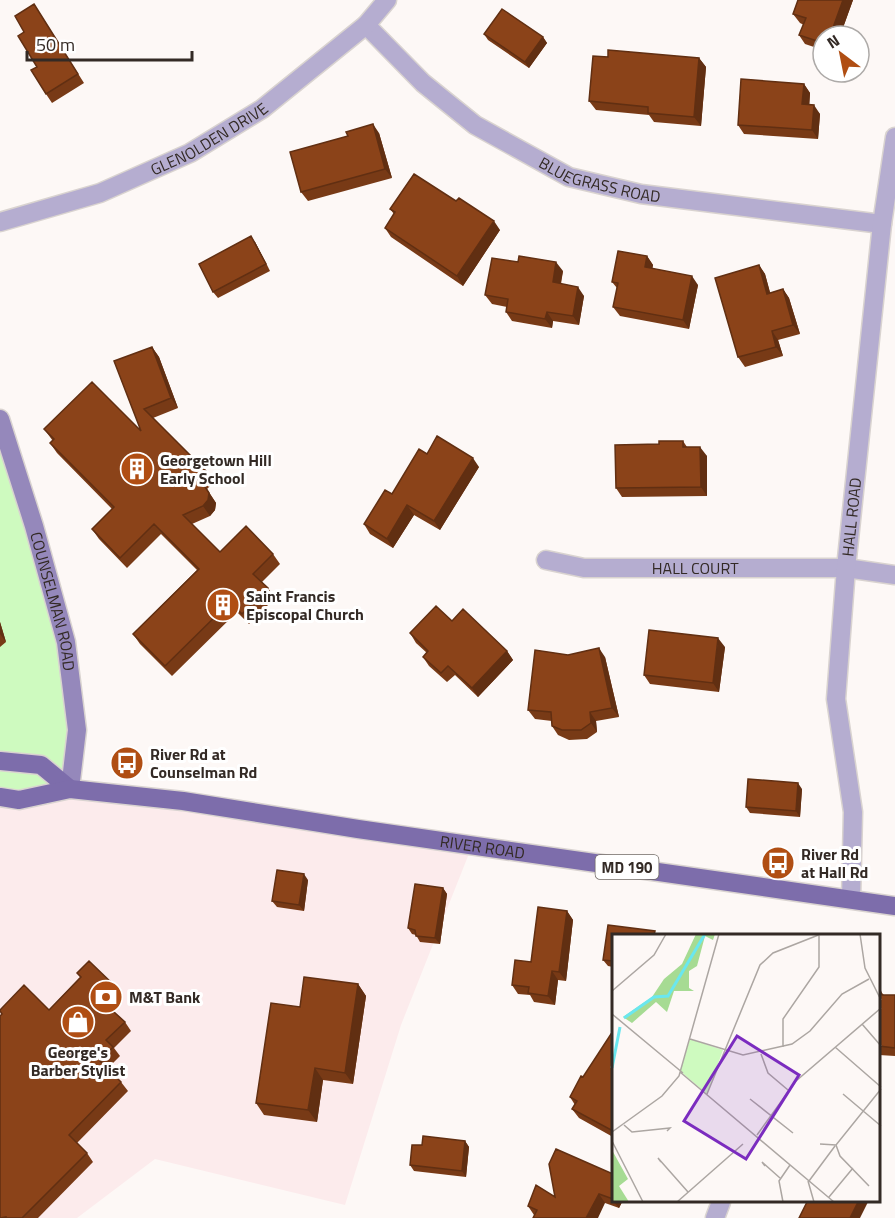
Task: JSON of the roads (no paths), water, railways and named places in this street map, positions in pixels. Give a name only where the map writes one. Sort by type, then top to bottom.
[{"type":"main road","points":[[0,761],[41,765],[70,789]]},
{"type":"main road","name":"RIVER ROAD","points":[[0,797],[19,800],[70,789],[214,806],[358,830],[895,906]]},
{"type":"street","name":"GLENOLDEN DRIVE","points":[[0,222],[100,193],[190,153],[262,109],[366,25],[387,0]]},
{"type":"street","name":"BLUEGRASS ROAD","points":[[366,25],[423,83],[475,125],[569,177],[641,194],[882,224]]},
{"type":"street","name":"HALL ROAD","points":[[851,899],[853,812],[836,699],[846,568],[882,224],[895,137]]},
{"type":"street","name":"COUNSELMAN ROAD","points":[[0,419],[34,526],[66,642],[77,730],[70,789]]},
{"type":"street","name":"HALL COURT","points":[[546,560],[584,568],[846,568],[895,575]]},
{"type":"street","points":[[715,1218],[721,1203]]},
{"type":"place","name":"Georgetown Hill Early School","points":[[137,469]]},
{"type":"place","name":"Saint Francis Episcopal Church","points":[[223,605]]},
{"type":"place","name":"River Rd at Counselman Rd","points":[[127,763]]},
{"type":"place","name":"River Rd at Hall Rd","points":[[778,863]]},
{"type":"place","name":"M&T Bank","points":[[106,997]]},
{"type":"place","name":"George's Barber Stylist","points":[[78,1022]]}]
